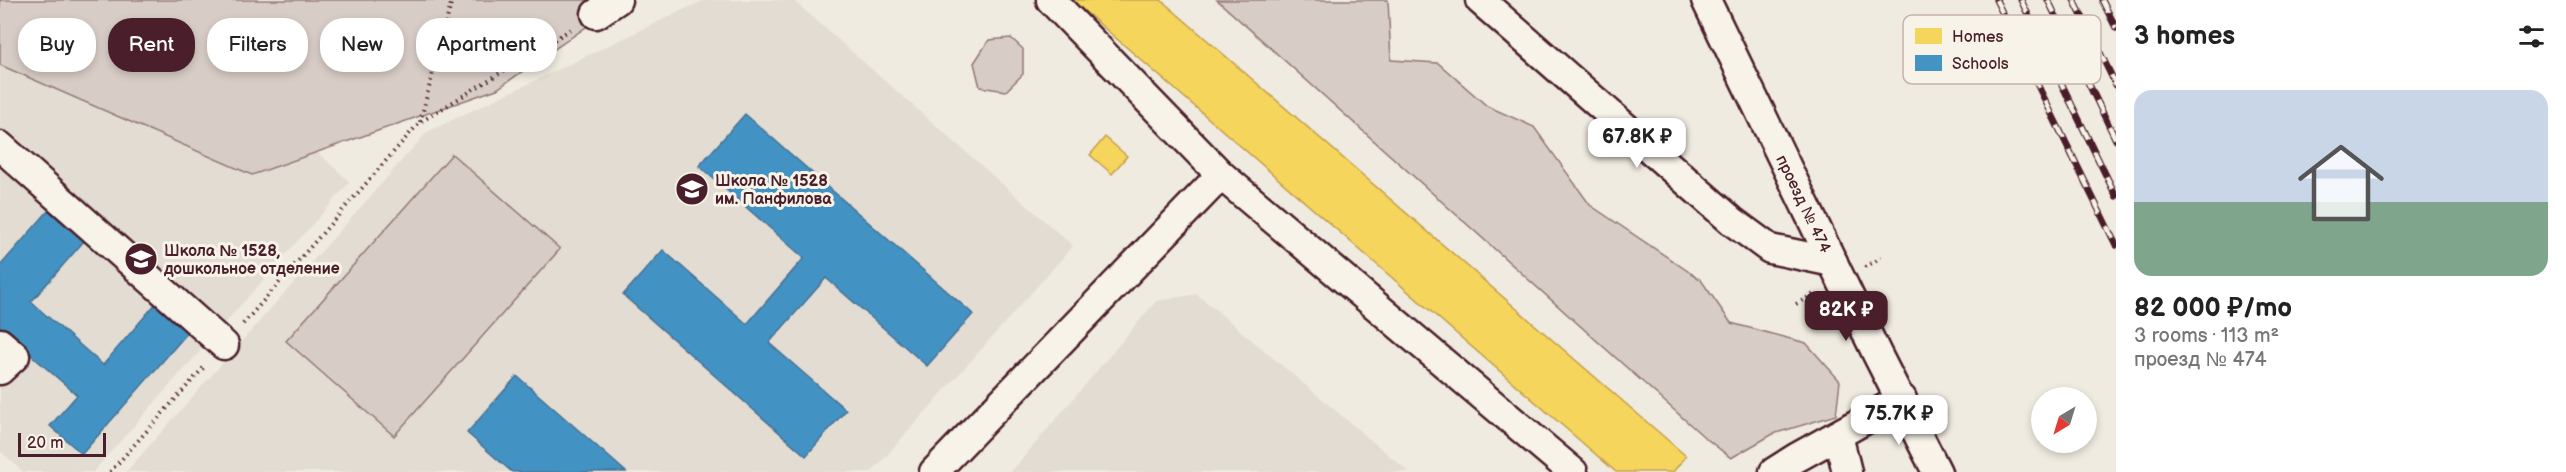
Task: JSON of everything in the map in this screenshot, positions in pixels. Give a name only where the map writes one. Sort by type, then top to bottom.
[{"type":"street","points":[[1051,0],[1221,175],[1573,472]]},
{"type":"street","points":[[1480,0],[1732,221],[1770,249],[1833,262]]},
{"type":"street","name":"проезд № 474","points":[[1706,0],[1937,472]]},
{"type":"street","points":[[0,146],[224,345]]},
{"type":"street","points":[[934,472],[1221,175]]},
{"type":"street","points":[[0,343],[15,356],[0,369]]},
{"type":"street","points":[[1774,472],[1902,399]]},
{"type":"street","points":[[1838,435],[1847,472]]},
{"type":"path","points":[[419,123],[452,0]]},
{"type":"path","points":[[110,472],[419,123],[607,7]]},
{"type":"shaded area","name":"Школа № 1528, дошкольное отделение","points":[[0,0],[147,18],[108,18],[108,72],[195,72],[195,42],[207,53],[207,72],[228,72],[350,182],[93,472],[23,472],[0,451]]},
{"type":"shaded area","points":[[0,0],[625,0],[557,47],[557,18],[416,18],[416,72],[521,72],[497,89],[252,175],[0,65]]},
{"type":"shaded area","name":"Школа № 1528 им. Панфилова","points":[[704,0],[793,0],[1073,246],[872,472],[126,472],[427,132]]},
{"type":"shaded area","points":[[1217,0],[1388,0],[1391,60],[1438,63],[1487,106],[1534,127],[1590,205],[1701,280],[1731,323],[1806,343],[1840,381],[1836,415],[1773,434],[1731,458],[1703,436]]},
{"type":"shaded area","points":[[1011,38],[1023,49],[1023,74],[1006,91],[980,87],[974,63],[989,40]]},
{"type":"shaded area","points":[[452,154],[560,249],[394,436],[286,341]]},
{"type":"shaded area","points":[[1197,294],[1409,472],[1011,472],[1156,301]]},
{"type":"building: Homes","points":[[1072,0],[1161,0],[1686,456],[1673,472],[1616,472]]},
{"type":"building: Homes","points":[[1105,137],[1127,156],[1112,174],[1090,155]]},
{"type":"building: Schools","points":[[745,114],[973,314],[927,366],[826,278],[769,343],[846,410],[806,456],[623,295],[663,250],[747,324],[804,258],[699,166]]},
{"type":"building: Schools","points":[[49,210],[84,241],[31,302],[103,365],[157,302],[189,331],[82,454],[50,426],[77,395],[0,328],[0,266]]},
{"type":"building: Schools","points":[[517,376],[626,472],[512,472],[467,433]]},
{"type":"railway","points":[[1996,0],[2003,15]]},
{"type":"railway","points":[[2021,0],[2028,15]]},
{"type":"railway","points":[[2048,0],[2055,15]]},
{"type":"railway","points":[[2074,0],[2081,15]]},
{"type":"railway","points":[[2102,0],[2116,28]]},
{"type":"railway","points":[[2101,55],[2116,85]]},
{"type":"railway","points":[[2037,84],[2116,245]]},
{"type":"railway","points":[[2062,84],[2116,196]]},
{"type":"railway","points":[[2089,84],[2116,140]]},
{"type":"place","name":"Школа № 1528 им. Панфилова","points":[[692,189]]},
{"type":"place","name":"Школа № 1528, дошкольное отделение","points":[[141,259]]}]
